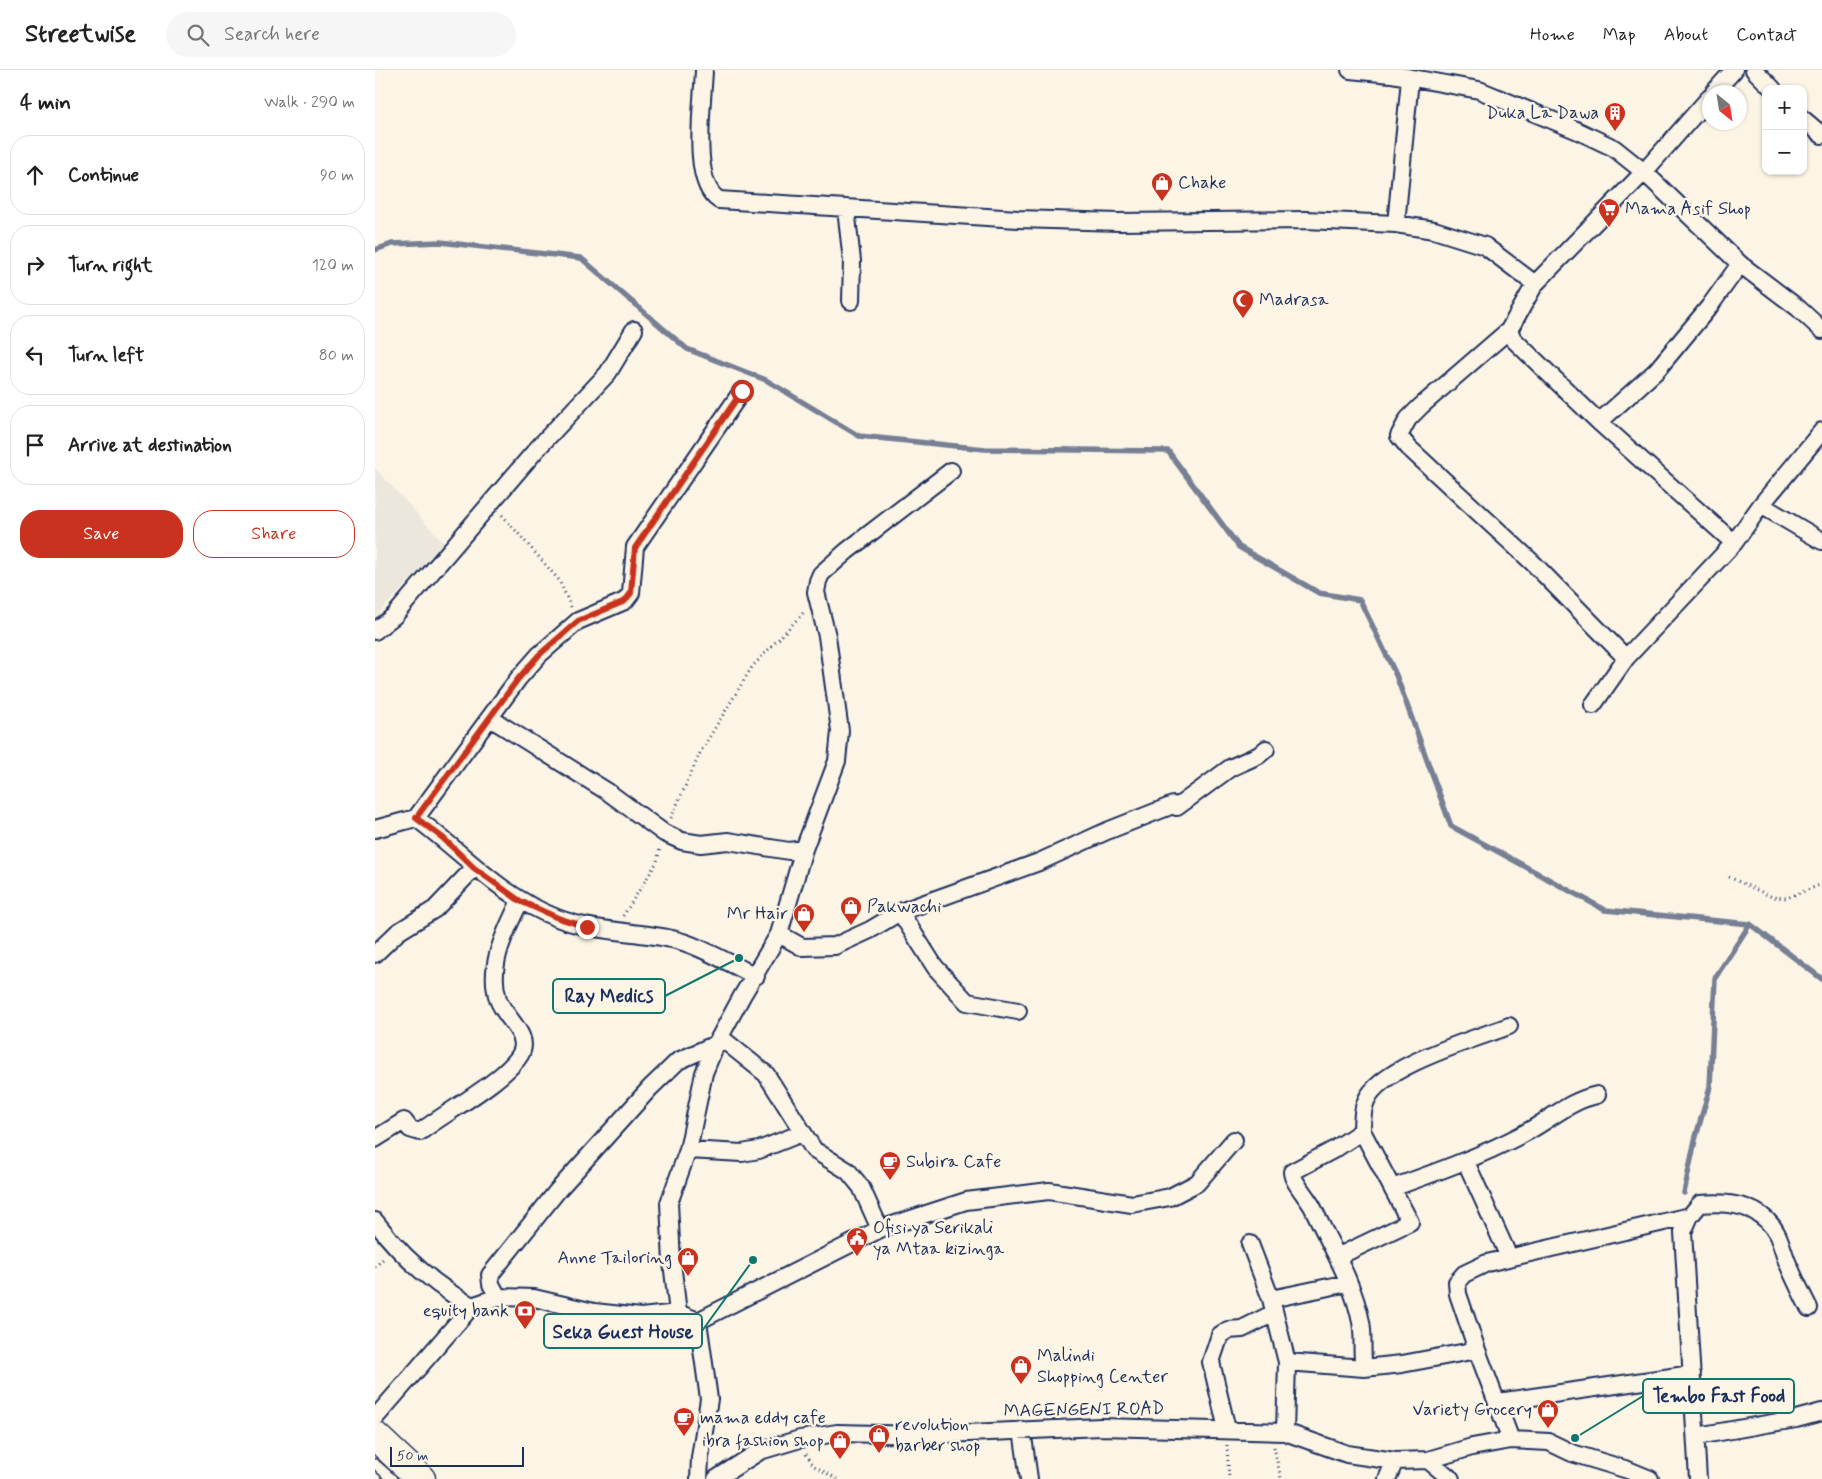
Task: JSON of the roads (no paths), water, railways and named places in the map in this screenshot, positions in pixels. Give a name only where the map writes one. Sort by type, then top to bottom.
[{"type":"highway","points":[[375,1436],[421,1479]]},
{"type":"street","points":[[703,70],[700,157],[703,180],[709,193],[719,200],[846,209],[1101,221],[1305,220],[1396,224],[1434,230],[1485,246],[1535,284]]},
{"type":"street","points":[[1350,70],[1391,72],[1410,79],[1488,94],[1615,148],[1644,172],[1740,264],[1798,308],[1822,330]]},
{"type":"street","points":[[1720,85],[1734,70]]},
{"type":"street","points":[[1754,70],[1769,85]]},
{"type":"street","points":[[1396,224],[1410,79]]},
{"type":"street","points":[[1626,658],[1533,563],[1409,448],[1399,436],[1408,419],[1421,406],[1509,330],[1535,284],[1644,172],[1702,106]]},
{"type":"street","points":[[1807,122],[1822,135]]},
{"type":"street","points":[[846,209],[852,260],[851,301]]},
{"type":"street","points":[[1599,422],[1656,370],[1709,307],[1740,264]]},
{"type":"street","points":[[375,631],[394,616],[489,503],[608,373],[634,330]]},
{"type":"street","points":[[1509,330],[1513,340],[1599,422],[1734,543]]},
{"type":"street","points":[[375,829],[416,818],[539,655],[578,621],[625,601],[631,593],[635,548],[742,391]]},
{"type":"street","points":[[1593,705],[1626,658],[1734,543],[1761,506],[1822,431]]},
{"type":"street","points":[[679,1313],[672,1262],[669,1203],[688,1150],[705,1073],[718,1040],[741,996],[779,934],[804,849],[837,761],[840,731],[827,636],[818,598],[817,587],[821,574],[847,551],[951,470]]},
{"type":"street","points":[[1761,506],[1822,541]]},
{"type":"street","points":[[490,718],[608,792],[664,833],[682,841],[701,844],[729,841],[789,851],[804,849]]},
{"type":"street","points":[[779,934],[802,946],[835,946],[870,930],[901,912],[1039,862],[1107,831],[1173,805],[1177,807],[1230,768],[1259,755],[1266,749]]},
{"type":"street","points":[[416,818],[443,838],[474,868],[520,901],[558,918],[587,927],[675,939],[755,976]]},
{"type":"street","points":[[376,952],[398,932],[435,909],[474,868]]},
{"type":"street","points":[[375,1139],[404,1121],[409,1129],[420,1132],[477,1093],[513,1065],[521,1054],[524,1043],[523,1036],[504,1014],[496,993],[495,960],[520,901]]},
{"type":"street","points":[[901,912],[935,967],[967,1002],[1018,1011]]},
{"type":"street","points":[[1339,1256],[1410,1222],[1362,1132],[1366,1100],[1381,1082],[1427,1056],[1509,1026]]},
{"type":"street","points":[[718,1040],[766,1074],[814,1150],[848,1170],[861,1187],[880,1229]]},
{"type":"street","points":[[499,1297],[491,1284],[490,1275],[558,1190],[650,1088],[678,1061],[718,1040]]},
{"type":"street","points":[[1392,1188],[1466,1162],[1537,1128],[1580,1098],[1597,1095]]},
{"type":"street","points":[[1362,1132],[1292,1172],[1294,1179],[1310,1201],[1339,1256],[1361,1322],[1361,1355],[1364,1368]]},
{"type":"street","points":[[688,1150],[742,1153],[759,1150],[802,1133]]},
{"type":"street","points":[[375,1418],[472,1306],[499,1297],[534,1298],[594,1312],[641,1317],[679,1313],[698,1321],[880,1229],[966,1202],[1049,1191],[1132,1204],[1170,1197],[1197,1183],[1234,1140]]},
{"type":"street","points":[[1466,1162],[1509,1257]]},
{"type":"street","points":[[1698,1479],[1697,1436],[1683,1232],[1690,1216],[1700,1204],[1725,1203],[1749,1208],[1767,1218],[1777,1234],[1788,1266],[1809,1308]]},
{"type":"street","points":[[1511,1440],[1477,1350],[1458,1294],[1457,1282],[1474,1269],[1509,1257],[1690,1216]]},
{"type":"street","points":[[375,1221],[395,1247],[427,1276],[472,1306]]},
{"type":"street","points":[[1249,1244],[1273,1306],[1287,1362],[1278,1432]]},
{"type":"street","points":[[1227,1429],[1211,1362],[1220,1335],[1228,1330],[1242,1329],[1273,1306],[1347,1283]]},
{"type":"street","points":[[698,1321],[709,1399],[700,1458],[699,1479]]},
{"type":"street","points":[[1287,1362],[1364,1368],[1402,1364],[1477,1350]]},
{"type":"street","points":[[1498,1402],[1692,1374]]},
{"type":"street","points":[[1697,1436],[1796,1419],[1822,1412]]},
{"type":"street","name":"MAGENGENI ROAD","points":[[716,1479],[760,1451],[800,1439],[837,1433],[923,1435],[1101,1427],[1227,1429],[1278,1432],[1347,1454],[1395,1461],[1428,1460],[1472,1447],[1511,1440],[1549,1442],[1573,1453],[1650,1479]]},
{"type":"street","points":[[1022,1430],[1029,1479]]},
{"type":"street","points":[[1428,1460],[1451,1479]]},
{"type":"street","points":[[1387,1479],[1395,1461]]},
{"type":"lane","points":[[375,1464],[392,1479]]},
{"type":"waterway","points":[[375,250],[392,244],[440,242],[581,258],[687,349],[766,380],[859,436],[985,449],[1168,451],[1239,547],[1319,593],[1360,600],[1396,675],[1451,826],[1605,910],[1750,924],[1822,979]]},
{"type":"waterway","points":[[1684,1193],[1695,1140],[1710,1087],[1715,978],[1750,924]]},
{"type":"place","name":"Duka La Dawa","points":[[1615,132]]},
{"type":"place","name":"Chake","points":[[1162,202]]},
{"type":"place","name":"Mama Asif Shop","points":[[1609,228]]},
{"type":"place","name":"Madrasa","points":[[1243,319]]},
{"type":"place","name":"Pakwachi","points":[[851,926]]},
{"type":"place","name":"Mr Hair","points":[[804,933]]},
{"type":"place","name":"Ray Medics","points":[[739,958]]},
{"type":"place","name":"Subira Cafe","points":[[890,1181]]},
{"type":"place","name":"Ofisi ya Serikali ya Mtaa kizinga","points":[[857,1257]]},
{"type":"place","name":"Seka Guest House","points":[[753,1260]]},
{"type":"place","name":"Anne Tailoring","points":[[688,1277]]},
{"type":"place","name":"equity bank","points":[[525,1330]]},
{"type":"place","name":"Malindi Shopping Center","points":[[1021,1385]]},
{"type":"place","name":"Variety Grocery","points":[[1548,1429]]},
{"type":"place","name":"mama eddy cafe","points":[[684,1437]]},
{"type":"place","name":"Tembo Fast Food","points":[[1575,1438]]},
{"type":"place","name":"revolution barber shop","points":[[879,1454]]},
{"type":"place","name":"ibra fashion shop","points":[[840,1460]]}]
